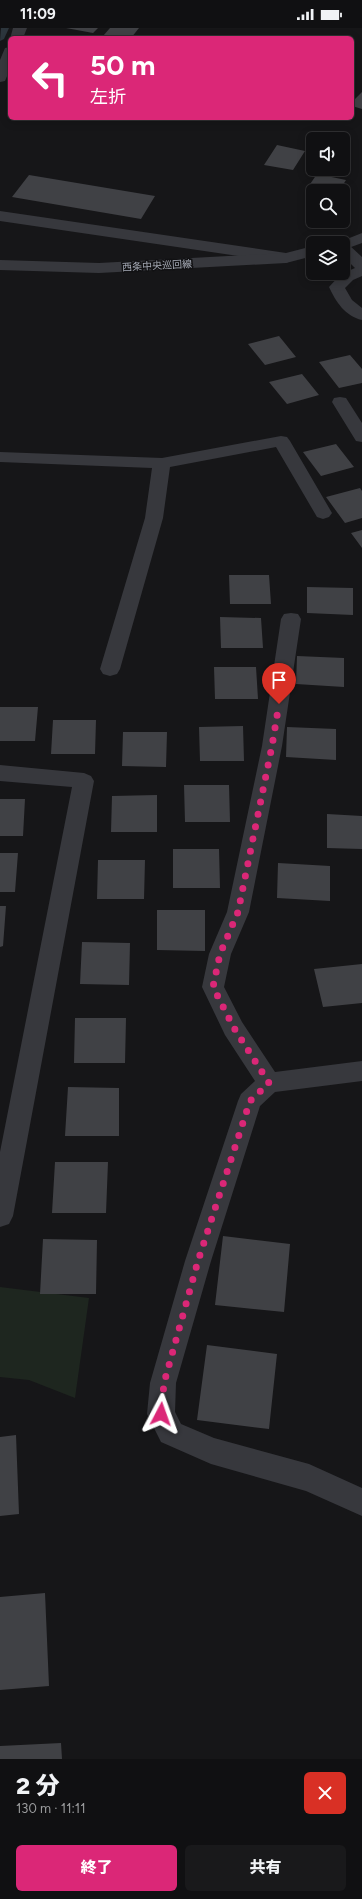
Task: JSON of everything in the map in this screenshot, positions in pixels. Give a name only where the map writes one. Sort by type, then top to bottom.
[{"type":"street","points":[[0,78],[8,56]]},
{"type":"street","points":[[0,216],[286,258]]},
{"type":"street","points":[[350,243],[362,238]]},
{"type":"street","name":"西条中央巡回線","points":[[0,265],[99,268],[286,258],[306,253]]},
{"type":"street","points":[[350,253],[362,266]]},
{"type":"street","points":[[362,270],[347,277],[337,286],[345,303],[362,315]]},
{"type":"street","points":[[340,402],[362,437]]},
{"type":"street","points":[[0,457],[162,463],[281,441],[323,513]]},
{"type":"street","points":[[110,669],[154,518],[162,463]]},
{"type":"street","points":[[269,1083],[234,1028],[213,987],[220,954],[238,912],[272,746],[291,619]]},
{"type":"street","points":[[0,773],[84,781],[0,1216]]},
{"type":"street","points":[[362,1071],[269,1083],[250,1101],[198,1261],[164,1383],[161,1414],[171,1433],[211,1451],[309,1478],[362,1502]]},
{"type":"shaded area","points":[[0,1287],[89,1298],[75,1398],[29,1380],[0,1377]]},
{"type":"building","points":[[66,28],[98,28],[93,33]]},
{"type":"building","points":[[110,28],[139,28],[133,36],[103,36]]},
{"type":"building","points":[[362,92],[362,109],[354,107],[354,100]]},
{"type":"building","points":[[277,145],[305,151],[293,170],[264,165]]},
{"type":"building","points":[[29,175],[155,196],[141,219],[12,197]]},
{"type":"building","points":[[316,176],[327,176],[346,180],[343,184],[310,184]]},
{"type":"building","points":[[279,336],[296,357],[265,365],[248,344]]},
{"type":"building","points":[[350,355],[362,369],[362,383],[339,388],[319,362]]},
{"type":"building","points":[[302,374],[319,395],[287,404],[269,382]]},
{"type":"building","points":[[336,444],[354,467],[321,476],[303,452]]},
{"type":"building","points":[[360,488],[362,491],[362,518],[345,523],[326,497]]},
{"type":"building","points":[[362,530],[362,548],[351,533]]},
{"type":"building","points":[[229,575],[269,575],[271,604],[230,604]]},
{"type":"building","points":[[307,587],[353,588],[353,615],[307,613]]},
{"type":"building","points":[[220,617],[261,618],[263,648],[221,648]]},
{"type":"building","points":[[297,656],[344,658],[344,687],[296,684]]},
{"type":"building","points":[[214,667],[256,667],[258,699],[215,699]]},
{"type":"building","points":[[0,707],[38,707],[35,741],[0,741]]},
{"type":"building","points":[[53,720],[96,720],[95,754],[51,754]]},
{"type":"building","points":[[243,726],[244,761],[200,761],[199,727]]},
{"type":"building","points":[[287,727],[336,729],[336,760],[286,757]]},
{"type":"building","points":[[123,732],[167,732],[166,767],[122,766]]},
{"type":"building","points":[[184,785],[229,785],[230,822],[185,822]]},
{"type":"building","points":[[157,795],[157,832],[111,832],[112,796]]},
{"type":"building","points":[[0,799],[25,799],[23,836],[0,836]]},
{"type":"building","points":[[327,814],[362,816],[362,849],[327,848]]},
{"type":"building","points":[[173,849],[219,849],[220,888],[173,888]]},
{"type":"building","points":[[0,853],[18,853],[15,892],[0,892]]},
{"type":"building","points":[[98,860],[145,860],[144,899],[97,899]]},
{"type":"building","points":[[278,863],[330,866],[330,901],[277,898]]},
{"type":"building","points":[[0,906],[6,906],[3,946],[0,947]]},
{"type":"building","points":[[157,910],[205,910],[205,951],[157,950]]},
{"type":"building","points":[[82,942],[130,943],[129,985],[80,984]]},
{"type":"building","points":[[362,964],[362,1003],[323,1007],[314,969]]},
{"type":"building","points":[[75,1018],[126,1018],[125,1063],[74,1063]]},
{"type":"building","points":[[68,1087],[119,1088],[119,1136],[65,1136]]},
{"type":"building","points":[[55,1162],[108,1162],[106,1213],[52,1213]]},
{"type":"building","points":[[223,1236],[290,1244],[284,1312],[215,1305]]},
{"type":"building","points":[[43,1239],[97,1240],[96,1294],[40,1294]]},
{"type":"building","points":[[207,1345],[277,1354],[269,1429],[197,1420]]},
{"type":"building","points":[[16,1435],[19,1514],[0,1516],[0,1437]]},
{"type":"building","points":[[45,1593],[49,1686],[0,1690],[0,1597]]},
{"type":"building","points":[[61,1743],[62,1759],[0,1759],[0,1746]]},
{"type":"waterway","points":[[0,39],[5,28]]},
{"type":"route","points":[[161,1414],[164,1383],[198,1261],[250,1101],[269,1083],[234,1028],[213,987],[220,954],[238,912],[272,746],[279,704]]}]
